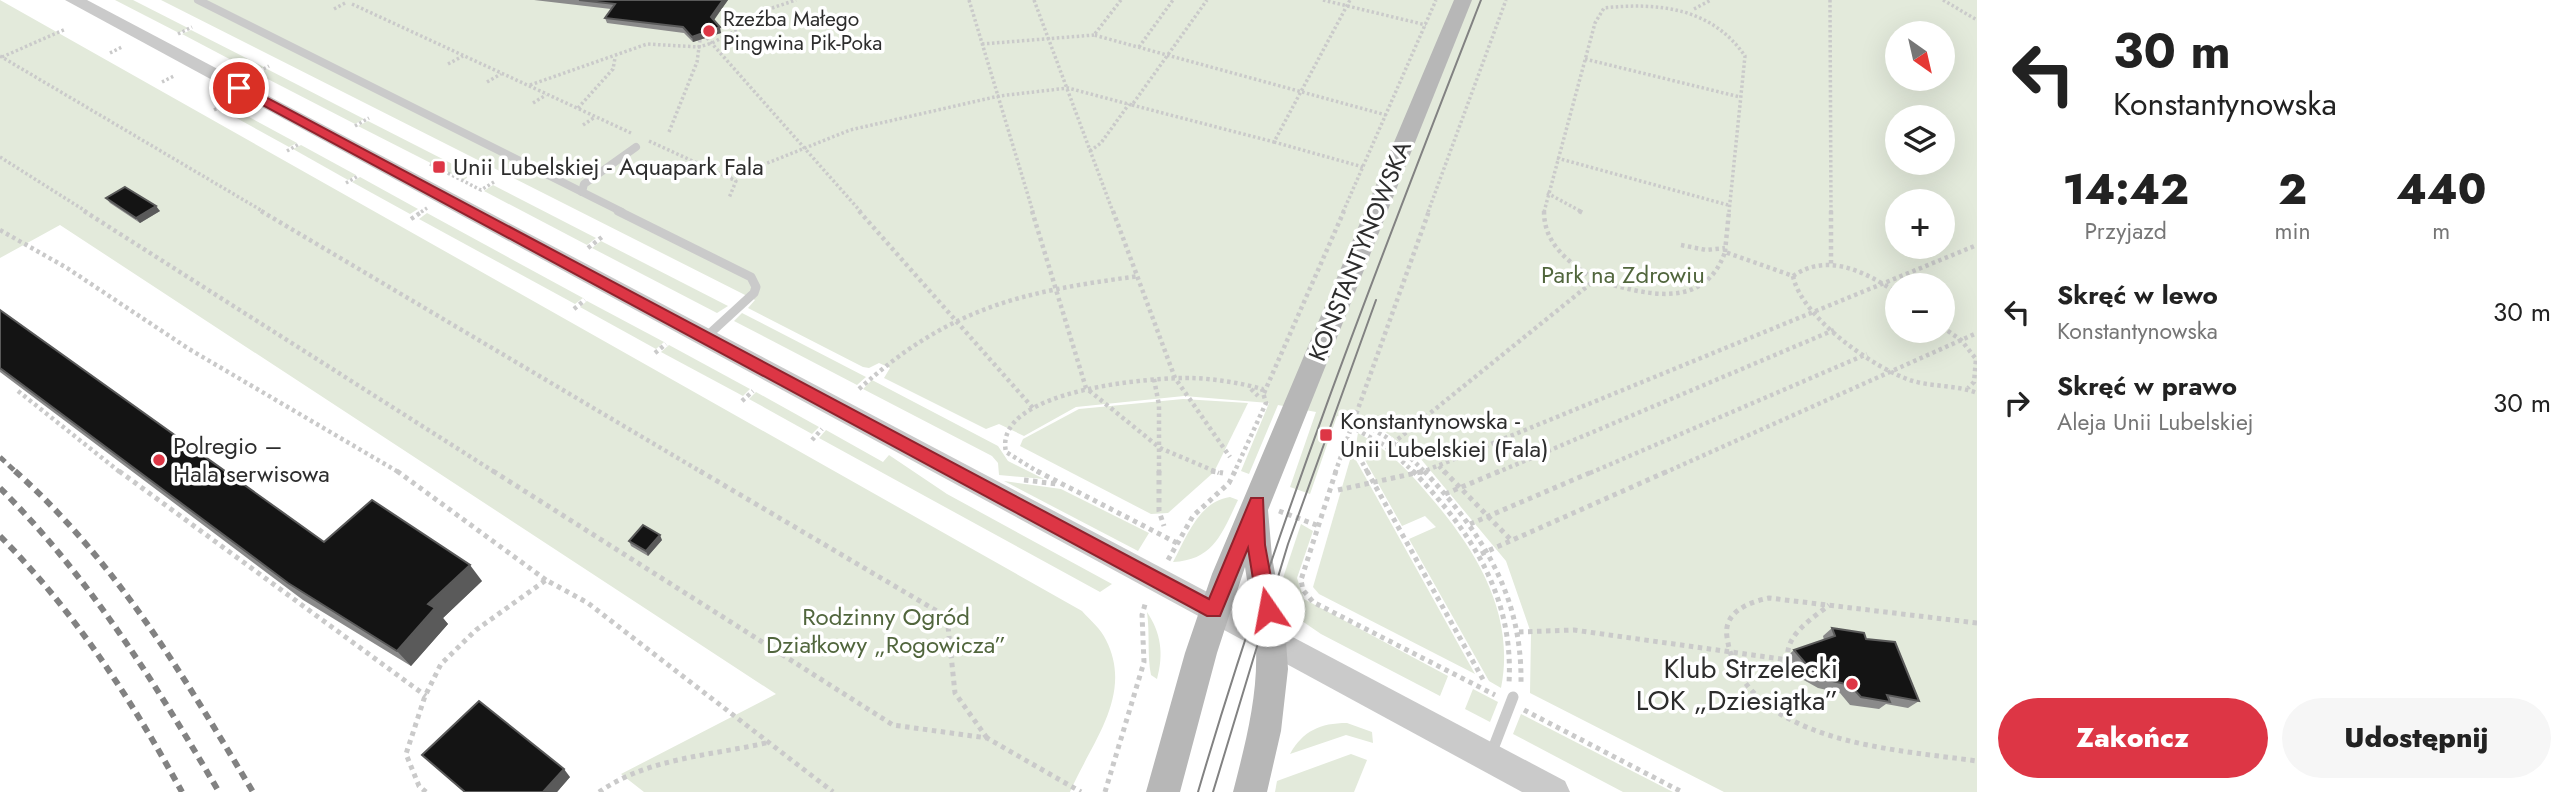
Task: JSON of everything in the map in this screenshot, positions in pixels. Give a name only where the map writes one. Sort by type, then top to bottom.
[{"type":"main road","name":"KONSTANTYNOWSKA","points":[[1163,792],[1214,610],[1266,506],[1462,0]]},
{"type":"main road","name":"KONSTANTYNOWSKA","points":[[1250,792],[1266,724],[1271,641],[1256,545],[1266,506]]},
{"type":"street","points":[[74,0],[1554,792]]},
{"type":"lane","points":[[198,0],[751,277],[754,293],[706,337]]},
{"type":"lane","points":[[582,192],[584,184],[636,147]]},
{"type":"lane","points":[[1489,758],[1512,699]]},
{"type":"path","points":[[530,85],[647,44],[699,47],[712,43],[741,28],[757,13],[796,0]]},
{"type":"path","points":[[970,0],[1086,388],[1160,448],[1214,472],[1223,473]]},
{"type":"path","points":[[1034,0],[1175,378],[1230,457]]},
{"type":"path","points":[[1094,35],[1121,0]]},
{"type":"path","points":[[1139,48],[1173,0]]},
{"type":"path","points":[[1090,152],[1101,143],[1131,105],[1207,0]]},
{"type":"path","points":[[1323,0],[1426,25]]},
{"type":"path","points":[[1274,142],[1350,0]]},
{"type":"path","points":[[1261,394],[1436,0]]},
{"type":"path","points":[[1506,0],[1350,426],[1301,580],[1307,597],[1512,699],[1682,792]]},
{"type":"path","points":[[1694,10],[1711,0]]},
{"type":"path","points":[[1830,0],[1831,265]]},
{"type":"path","points":[[1944,0],[1977,20]]},
{"type":"path","points":[[1648,1],[1694,10],[1728,30],[1745,55],[1725,250],[1717,273],[1704,285],[1683,293],[1643,293],[1595,280],[1562,256],[1546,236],[1542,225],[1547,193],[1595,23],[1604,8],[1648,1]]},
{"type":"path","points":[[334,9],[350,3],[730,178],[736,181],[729,198]]},
{"type":"path","points":[[178,34],[192,27]]},
{"type":"path","points":[[1,56],[66,29]]},
{"type":"path","points":[[982,44],[1094,35],[1386,116]]},
{"type":"path","points":[[707,38],[1033,408]]},
{"type":"path","points":[[670,132],[697,62],[700,40]]},
{"type":"path","points":[[110,53],[122,47]]},
{"type":"path","points":[[448,64],[464,55]]},
{"type":"path","points":[[1,56],[947,618],[955,693],[987,738]]},
{"type":"path","points":[[578,108],[613,69],[615,57]]},
{"type":"path","points":[[1585,59],[1740,97]]},
{"type":"path","points":[[254,74],[269,66]]},
{"type":"path","points":[[487,82],[502,73]]},
{"type":"path","points":[[162,82],[174,76]]},
{"type":"path","points":[[730,178],[803,146],[865,125],[999,96],[1068,88],[1363,167]]},
{"type":"path","points":[[533,103],[547,94]]},
{"type":"path","points":[[214,110],[226,104]]},
{"type":"path","points":[[583,125],[595,116]]},
{"type":"path","points":[[355,126],[369,118]]},
{"type":"path","points":[[287,151],[299,144]]},
{"type":"path","points":[[0,158],[894,725],[987,738],[1081,792]]},
{"type":"path","points":[[1557,158],[1728,205]]},
{"type":"path","points":[[687,169],[696,163]]},
{"type":"path","points":[[430,164],[481,190],[494,182]]},
{"type":"path","points":[[346,183],[358,176]]},
{"type":"path","points":[[1547,193],[1584,214]]},
{"type":"path","points":[[411,219],[422,211]]},
{"type":"path","points":[[0,230],[67,268],[189,349],[399,472],[546,580],[589,603],[771,741],[833,792]]},
{"type":"path","points":[[588,248],[602,237]]},
{"type":"path","points":[[1681,245],[1706,250],[1725,250],[1793,276]]},
{"type":"path","points":[[1338,490],[1416,474],[1439,466],[1977,245]]},
{"type":"path","points":[[1793,276],[1805,267],[1831,265],[1850,268],[1884,283]]},
{"type":"path","points":[[859,389],[911,346],[955,320],[1014,297],[1054,287],[1139,276]]},
{"type":"path","points":[[1793,276],[1794,289],[1811,313],[1891,371],[1941,388],[1968,388],[1977,393]]},
{"type":"path","points":[[1387,447],[1595,280]]},
{"type":"path","points":[[574,309],[585,300]]},
{"type":"path","points":[[1445,494],[1834,330]]},
{"type":"path","points":[[1480,554],[1977,333]]},
{"type":"path","points":[[1955,336],[1976,359],[1974,382],[1968,388]]},
{"type":"path","points":[[655,353],[666,344]]},
{"type":"path","points":[[1470,524],[1867,354]]},
{"type":"path","points":[[1166,564],[1199,508],[1229,483],[1266,404],[1258,387],[1250,388],[1215,380],[1175,378],[1086,388],[1033,408],[1011,425],[1004,444],[1008,456],[1177,543]]},
{"type":"path","points":[[1154,379],[1159,405],[1159,511],[1164,526]]},
{"type":"path","points":[[18,391],[144,491],[426,696]]},
{"type":"path","points":[[742,401],[753,391]]},
{"type":"path","points":[[1360,422],[1393,443],[1425,471],[1489,550],[1520,632],[1522,666],[1512,699]]},
{"type":"path","points":[[1350,426],[1387,447],[1416,474],[1457,520],[1480,554],[1508,629],[1512,699]]},
{"type":"path","points":[[812,440],[822,429]]},
{"type":"path","points":[[1352,444],[1485,683]]},
{"type":"path","points":[[1439,466],[1511,540]]},
{"type":"path","points":[[1266,506],[1319,526]]},
{"type":"path","points":[[426,792],[419,786],[406,754],[440,664],[456,647],[546,580]]},
{"type":"path","points":[[1977,623],[1769,598],[1748,602],[1733,614],[1725,631],[1727,650],[1738,677],[1758,699],[1783,719],[1813,732],[1843,740],[1977,761]]},
{"type":"path","points":[[1105,792],[1144,662],[1145,642],[1141,613],[1144,604]]},
{"type":"path","points":[[1520,632],[1574,630],[1788,660],[1786,651],[1790,642],[1829,605]]},
{"type":"path","points":[[599,792],[607,785],[668,761],[771,741]]},
{"type":"green space","name":"Rodzinny Ogród Działkowy „Rogowicza”","points":[[0,0],[1082,611],[1106,640],[1113,660],[1115,680],[1106,718],[1070,792],[644,792],[621,774],[776,694],[60,225],[0,258]]},
{"type":"green space","points":[[115,0],[133,0],[188,28],[179,33]]},
{"type":"green space","name":"Park na Zdrowiu","points":[[161,0],[1977,0],[1977,792],[1724,792],[1530,693],[1531,633],[1506,561],[1420,458],[1372,422],[1337,416],[1310,494],[1290,487],[1316,412],[1278,405],[1249,474],[1241,471],[1269,403],[1184,396],[1076,407],[1024,436],[999,424],[986,429],[884,378],[890,368],[879,363],[869,368],[863,367],[748,308],[755,300]]},
{"type":"green space","points":[[191,30],[264,67],[254,72],[182,34]]},
{"type":"green space","points":[[267,69],[364,119],[355,124],[258,74]]},
{"type":"green space","points":[[227,105],[297,143],[289,147],[220,109]]},
{"type":"green space","points":[[368,121],[472,174],[464,180],[358,126]]},
{"type":"green space","points":[[301,145],[356,175],[348,180],[293,149]]},
{"type":"green space","points":[[360,177],[418,209],[410,214],[352,182]]},
{"type":"green space","points":[[493,185],[596,238],[587,245],[484,191]]},
{"type":"green space","points":[[427,213],[583,298],[575,304],[419,219]]},
{"type":"green space","points":[[601,241],[728,306],[717,313],[592,248]]},
{"type":"green space","points":[[587,301],[664,342],[656,349],[580,307]]},
{"type":"green space","points":[[742,313],[866,377],[857,385],[734,321]]},
{"type":"green space","points":[[669,345],[750,389],[743,396],[661,352]]},
{"type":"green space","points":[[872,380],[998,446],[1008,461],[1044,479],[999,475],[998,463],[992,456],[863,389]]},
{"type":"green space","points":[[756,392],[819,427],[812,434],[749,399]]},
{"type":"green space","points":[[1183,399],[1248,403],[1214,472],[1168,513],[1151,514],[1020,446],[1023,439],[1079,409]]},
{"type":"green space","points":[[826,430],[883,462],[889,455],[947,494],[1112,584],[1100,592],[819,438]]},
{"type":"green space","points":[[1358,433],[1396,460],[1412,476],[1445,514],[1475,559],[1488,583],[1503,634],[1501,688],[1489,681],[1409,539],[1436,527],[1425,516],[1402,526],[1356,444]]},
{"type":"green space","points":[[1352,453],[1475,674],[1319,594],[1313,587]]},
{"type":"green space","points":[[1004,481],[1061,489],[1149,533],[1138,551]]},
{"type":"green space","points":[[1230,497],[1238,500],[1215,543],[1198,556],[1173,562],[1202,513],[1210,505]]},
{"type":"green space","points":[[1301,524],[1313,531],[1297,578],[1304,599],[1448,676],[1440,696],[1321,634],[1302,621],[1290,603],[1282,581]]},
{"type":"green space","points":[[1147,612],[1160,644],[1157,679],[1151,675]]},
{"type":"green space","points":[[1473,689],[1498,702],[1490,722],[1465,709]]},
{"type":"green space","points":[[1521,714],[1673,792],[1623,792],[1513,734]]},
{"type":"green space","points":[[1347,723],[1372,732],[1373,743],[1346,735],[1290,754],[1301,739],[1313,730]]},
{"type":"green space","points":[[1351,754],[1367,760],[1354,792],[1275,792],[1277,781]]},
{"type":"building","points":[[579,0],[723,0],[711,17],[720,27],[692,37],[683,27],[605,18],[615,4]]},
{"type":"building","points":[[125,187],[156,206],[136,218],[106,198]]},
{"type":"building","name":"Polregio – Hala serwisowa","points":[[0,310],[324,542],[372,500],[470,565],[428,604],[435,608],[397,651],[288,583],[0,368]]},
{"type":"building","points":[[643,525],[660,535],[646,551],[629,541]]},
{"type":"building","points":[[1832,628],[1864,633],[1866,639],[1895,642],[1919,701],[1887,695],[1890,702],[1861,697],[1850,685],[1828,680],[1812,671],[1794,650],[1835,636]]},
{"type":"building","points":[[479,701],[564,769],[543,792],[465,792],[422,755]]},
{"type":"tram line","points":[[1198,792],[1295,492],[1367,295],[1481,0]]},
{"type":"tram line","points":[[1213,792],[1288,544],[1376,300]]},
{"type":"railway","points":[[0,457],[17,473]]},
{"type":"railway","points":[[15,471],[85,543],[146,622],[253,792]]},
{"type":"railway","points":[[0,488],[33,522],[92,595],[145,672],[219,792]]},
{"type":"railway","points":[[0,536],[53,595],[100,658],[143,723],[182,792]]},
{"type":"place","name":"Rzeźba Małego Pingwina Pik-Poka","points":[[709,31]]},
{"type":"place","name":"Unii Lubelskiej - Aquapark Fala","points":[[439,167]]},
{"type":"place","name":"Konstantynowska - Unii Lubelskiej (Fala)","points":[[1326,435]]},
{"type":"place","name":"Polregio – Hala serwisowa","points":[[159,460]]},
{"type":"place","name":"Klub Strzelecki LOK „Dziesiątka”","points":[[1852,684]]},
{"type":"route","points":[[239,88],[954,468],[1214,610],[1257,503],[1256,545],[1268,610]]}]
